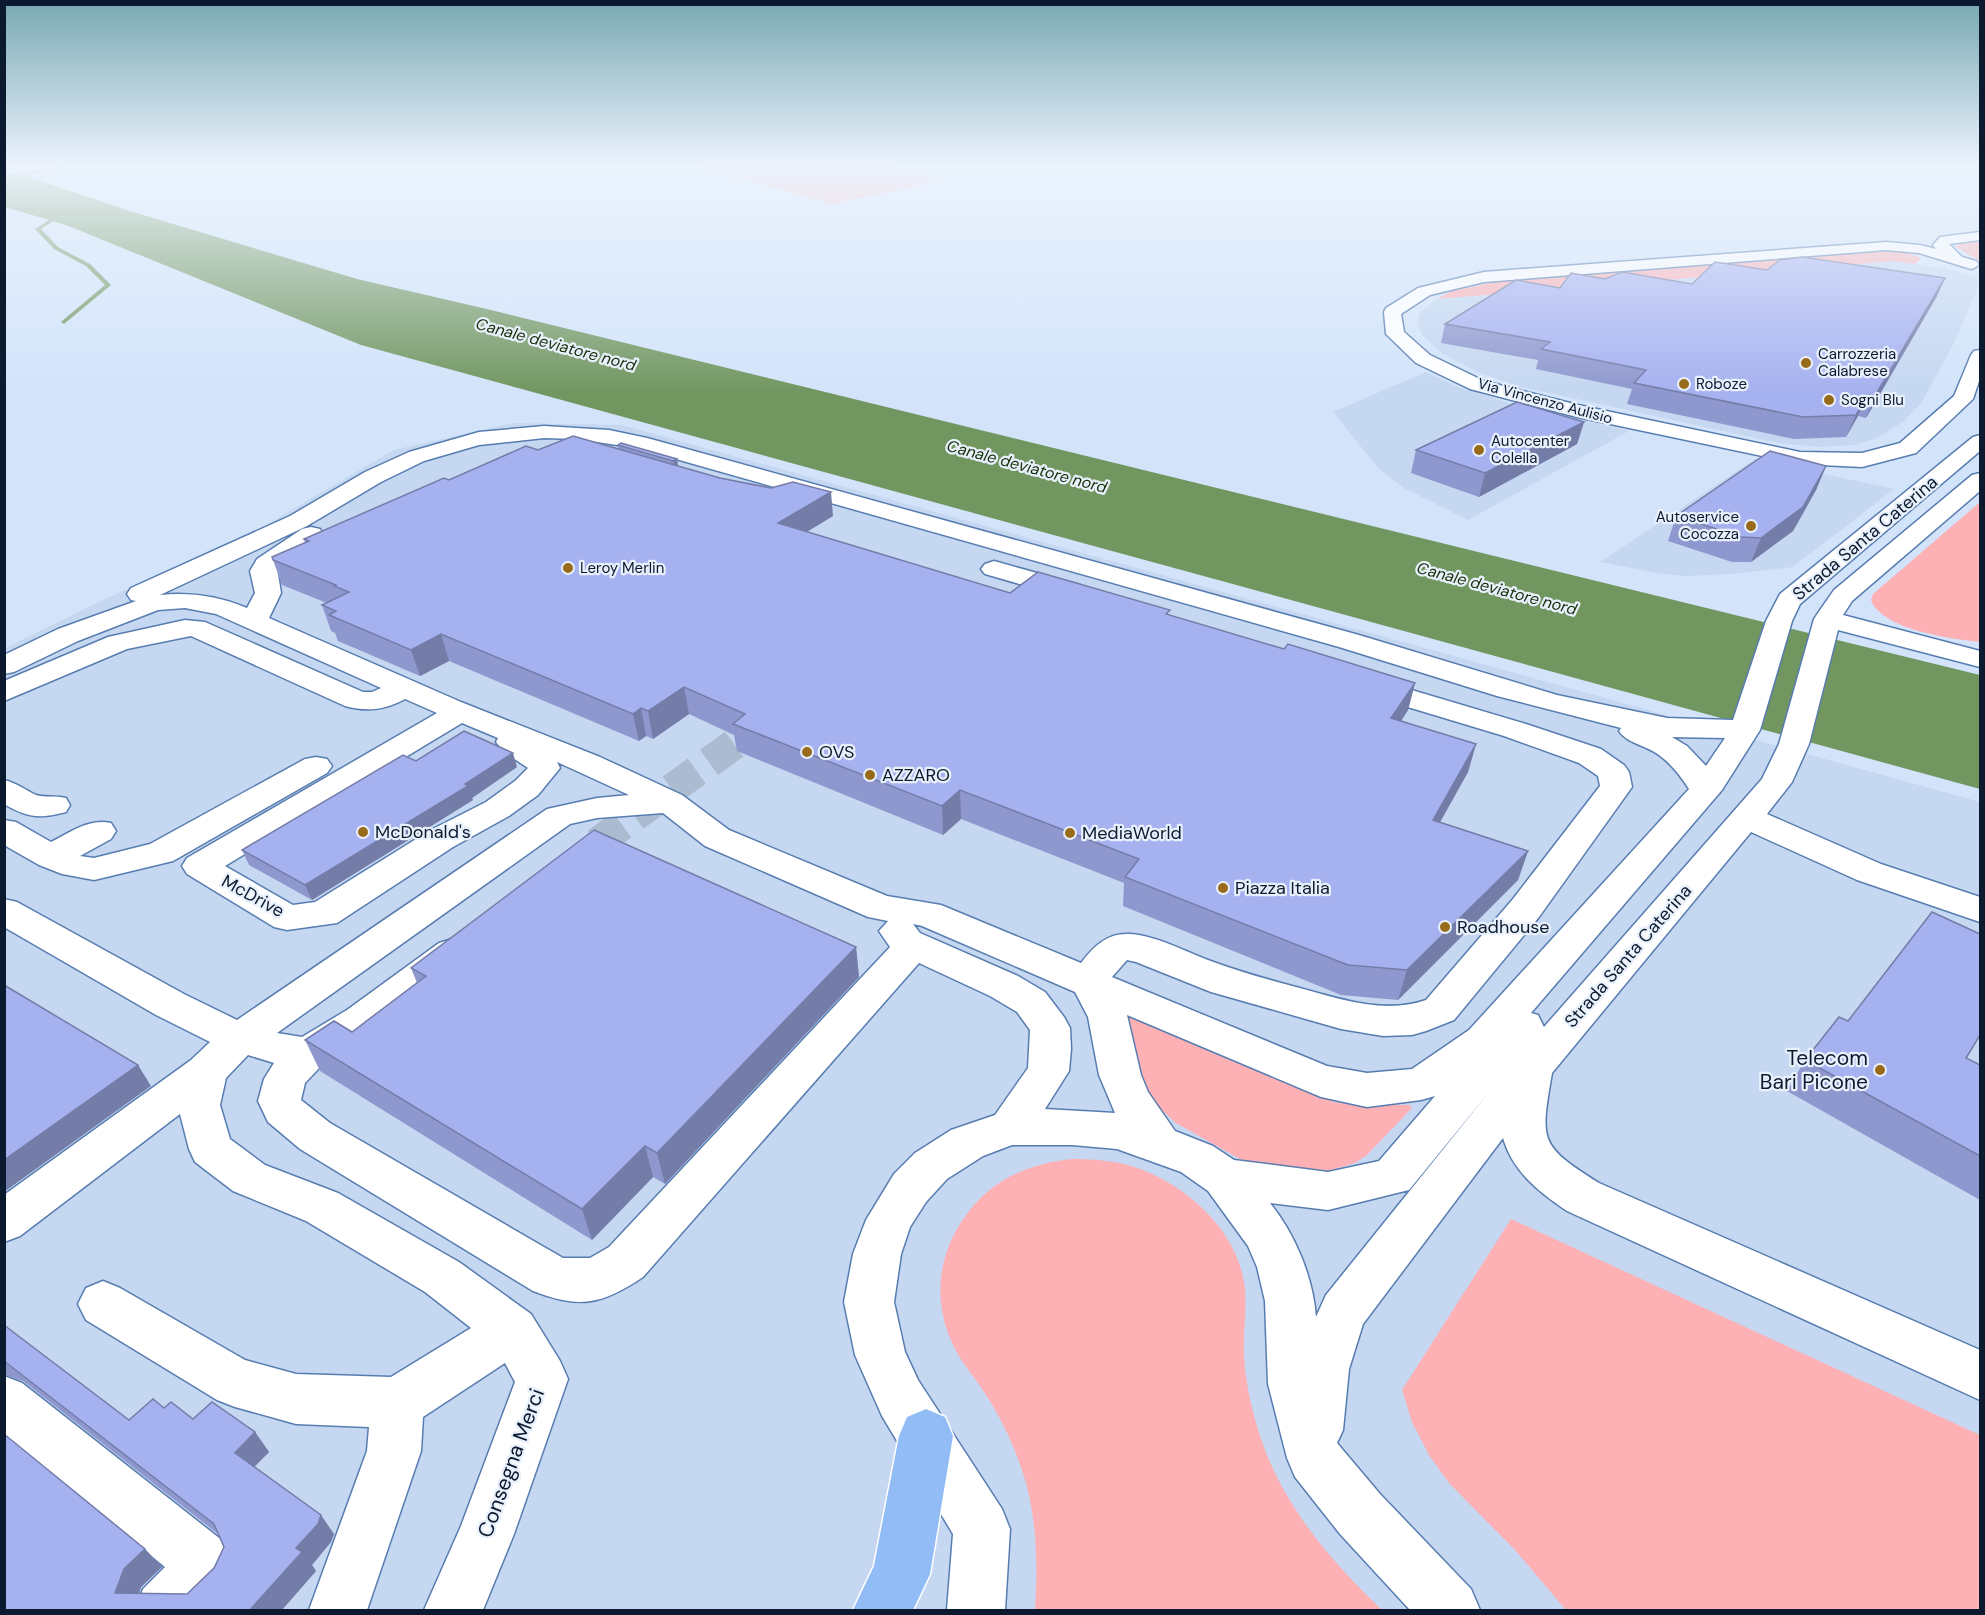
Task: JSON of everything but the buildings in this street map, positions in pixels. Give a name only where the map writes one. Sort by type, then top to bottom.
[{"type":"highway","points":[[882,1611],[901,1574],[926,1436]]},
{"type":"street","points":[[1944,241],[1940,245],[1946,250],[1976,266]]},
{"type":"street","name":"Via Vincenzo Aulisio","points":[[1976,266],[1920,249],[1886,246],[1484,277],[1424,291],[1392,312],[1395,334],[1422,359],[1477,385],[1577,411],[1800,458],[1862,460],[1908,448],[1963,399],[1980,355]]},
{"type":"street","points":[[224,608],[213,586],[224,571],[279,536],[287,528],[370,478],[415,457],[462,444],[527,434],[575,432],[620,437],[1349,641],[1460,676],[1585,711],[1670,728],[1700,730],[1725,727],[1745,730]]},
{"type":"street","name":"Strada Santa Caterina","points":[[1224,1178],[1328,1191],[1393,1177],[1470,1084],[1504,1052],[1535,1012],[1549,967],[1706,790],[1745,730],[1779,621],[1790,600],[1980,441]]},
{"type":"street","points":[[254,620],[267,593],[263,571],[266,564],[397,481],[424,467],[470,453],[536,444],[573,447],[614,459]]},
{"type":"street","points":[[675,469],[730,484],[764,487],[791,485]]},
{"type":"street","name":"Strada Santa Caterina","points":[[1314,1458],[1317,1391],[1329,1345],[1343,1311],[1532,1068],[1776,782],[1794,744],[1825,625],[1842,596],[1980,480]]},
{"type":"street","points":[[758,498],[795,498],[825,494]]},
{"type":"street","points":[[69,635],[110,608],[267,534],[287,528]]},
{"type":"street","points":[[994,569],[1097,599]]},
{"type":"street","points":[[4,666],[69,635],[143,607],[170,600],[185,600],[224,608],[404,688],[589,765],[670,802],[717,838],[881,908],[928,914],[1321,1081],[1367,1090],[1421,1084],[1483,1041],[1549,967]]},
{"type":"street","points":[[1825,625],[1980,659]]},
{"type":"street","points":[[4,705],[162,634],[173,630],[195,628],[355,700],[367,703],[376,702],[404,688]]},
{"type":"street","points":[[4,693],[118,643],[162,634],[327,708]]},
{"type":"street","points":[[1088,981],[1108,955],[1117,949],[1129,947],[1225,982],[1288,1001],[1383,1021],[1412,1020],[1440,1010],[1520,902],[1616,787],[1613,772],[1590,756],[1515,730],[1360,684],[1340,670],[1349,641]]},
{"type":"street","points":[[1585,711],[1665,744],[1681,755],[1706,790]]},
{"type":"street","name":"McDrive","points":[[460,712],[199,866],[287,918],[324,914],[441,839],[459,833],[528,788],[540,776],[544,768],[542,763],[536,756],[513,745],[504,730]]},
{"type":"street","points":[[4,830],[51,857],[74,866],[94,869],[161,853],[311,759]]},
{"type":"street","points":[[4,1222],[206,1071],[239,1039],[559,816],[576,791],[589,765]]},
{"type":"street","points":[[4,790],[33,807],[54,805]]},
{"type":"street","points":[[559,816],[597,808],[670,802]]},
{"type":"street","points":[[1746,818],[1869,873],[1980,910]]},
{"type":"street","points":[[51,857],[99,831]]},
{"type":"street","points":[[881,908],[907,942],[1004,986],[1031,1002],[1050,1028],[1051,1049],[1048,1071],[1010,1127]]},
{"type":"street","points":[[4,911],[91,958],[166,1004],[239,1039],[276,1050],[307,1054]]},
{"type":"street","points":[[483,928],[361,1021],[307,1054],[285,1079],[279,1101],[283,1110],[315,1136],[550,1276],[574,1282],[593,1281],[626,1262],[914,945]]},
{"type":"street","points":[[1088,981],[1108,1017],[1120,1075],[1129,1099],[1159,1144]]},
{"type":"street","points":[[1532,1068],[1523,1130],[1531,1152],[1554,1178],[1583,1197],[1980,1375]]},
{"type":"street","name":"Consegna Merci","points":[[206,1071],[200,1105],[211,1149],[249,1178],[322,1207],[442,1277],[513,1330],[542,1379],[486,1534],[454,1611]]},
{"type":"street","points":[[976,1611],[982,1529],[926,1436],[900,1398],[880,1355],[869,1302],[877,1254],[889,1220],[910,1188],[931,1166],[967,1143],[1010,1127],[1072,1127],[1117,1131],[1159,1144],[1197,1160],[1224,1178],[1268,1234],[1281,1267],[1290,1301],[1294,1384],[1314,1458],[1360,1514],[1450,1611]]},
{"type":"street","points":[[103,1304],[235,1382],[296,1399],[397,1403],[513,1330]]},
{"type":"street","points":[[4,1401],[208,1564],[164,1611]]},
{"type":"street","points":[[338,1611],[394,1451],[397,1403]]},
{"type":"shaded area","points":[[1980,241],[1980,261],[1956,247],[1959,242]]},
{"type":"shaded area","points":[[1887,251],[1904,252],[1921,258],[1915,264],[1894,261],[1437,299],[1452,291],[1495,282]]},
{"type":"shaded area","points":[[1894,261],[1957,271],[1977,278],[1980,283],[1953,345],[1922,402],[1904,421],[1877,438],[1854,445],[1819,447],[1778,443],[1517,386],[1473,370],[1442,353],[1423,336],[1418,325],[1420,313],[1437,299]]},
{"type":"shaded area","name":"Autocenter Colella","points":[[1426,372],[1461,388],[1513,404],[1629,431],[1468,520],[1404,488],[1379,469],[1333,412]]},
{"type":"shaded area","points":[[513,423],[622,425],[1980,802],[1980,1610],[5,1610],[5,648],[105,599],[242,539],[394,450]]},
{"type":"shaded area","name":"Autoservice Cocozza","points":[[1755,459],[1894,489],[1793,567],[1731,574],[1685,576],[1600,562]]},
{"type":"shaded area","points":[[1980,502],[1980,642],[1936,635],[1903,626],[1878,610],[1871,600],[1873,594]]},
{"type":"shaded area","points":[[1128,1016],[1334,1102],[1409,1105],[1412,1108],[1367,1155],[1355,1163],[1318,1174],[1256,1166],[1176,1123],[1154,1103],[1142,1084],[1125,1018]]},
{"type":"shaded area","points":[[1073,1159],[1124,1164],[1159,1177],[1194,1201],[1223,1231],[1241,1269],[1245,1289],[1246,1377],[1254,1415],[1265,1450],[1287,1495],[1314,1536],[1382,1610],[1035,1610],[1035,1540],[1027,1487],[1015,1450],[1001,1420],[957,1353],[947,1330],[941,1296],[941,1279],[949,1245],[957,1229],[988,1191],[1000,1182],[1028,1169],[1042,1164]]},
{"type":"shaded area","points":[[1511,1219],[1980,1435],[1980,1610],[1566,1610],[1515,1550],[1449,1483],[1429,1455],[1412,1422],[1402,1390]]},
{"type":"water","name":"Canale deviatore nord","points":[[106,241],[231,241],[357,279],[1980,675],[1980,789],[361,345]]},
{"type":"waterway","points":[[50,241],[56,248],[88,265],[108,285],[64,322]]},
{"type":"tunnel","points":[[597,843],[772,717]]},
{"type":"place","name":"Carrozzeria Calabrese","points":[[1806,363]]},
{"type":"place","name":"Roboze","points":[[1684,384]]},
{"type":"place","name":"Sogni Blu","points":[[1829,400]]},
{"type":"place","name":"Autocenter Colella","points":[[1479,450]]},
{"type":"place","name":"Autoservice Cocozza","points":[[1751,526]]},
{"type":"place","name":"Leroy Merlin","points":[[568,568]]},
{"type":"place","name":"OVS","points":[[807,752]]},
{"type":"place","name":"AZZARO","points":[[870,775]]},
{"type":"place","name":"McDonald's","points":[[363,832]]},
{"type":"place","name":"MediaWorld","points":[[1070,833]]},
{"type":"place","name":"Piazza Italia","points":[[1223,888]]},
{"type":"place","name":"Roadhouse","points":[[1445,927]]},
{"type":"place","name":"Telecom Bari Picone","points":[[1880,1070]]}]
